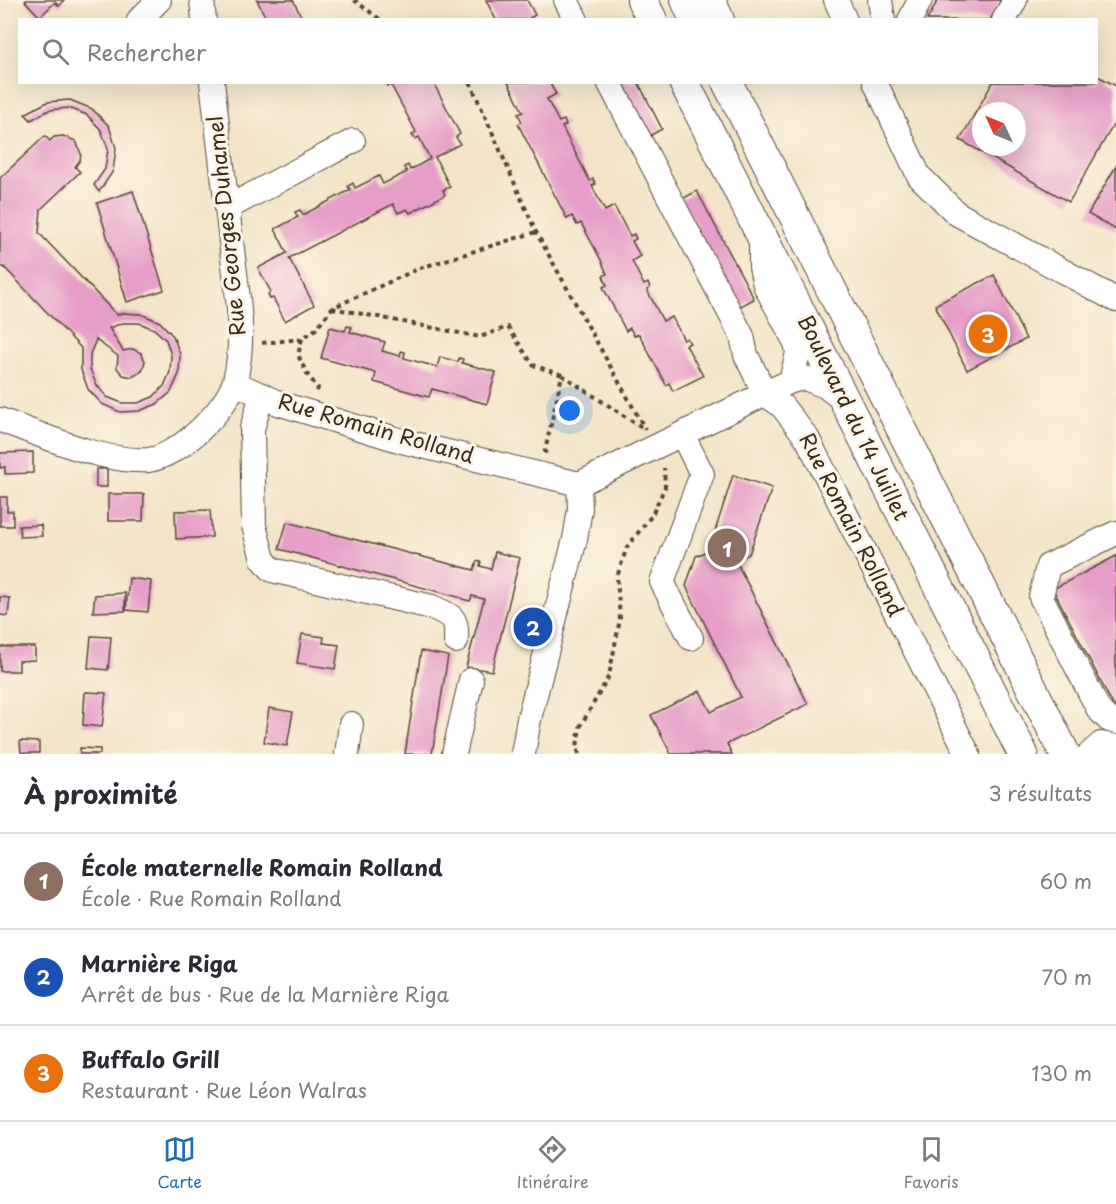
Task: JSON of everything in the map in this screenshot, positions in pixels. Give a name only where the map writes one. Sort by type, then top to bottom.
[{"type":"main road","points":[[642,0],[651,18]]},
{"type":"main road","points":[[686,0],[694,18]]},
{"type":"main road","points":[[710,0],[718,18]]},
{"type":"main road","name":"Boulevard du 14 Juillet","points":[[685,84],[1023,754]]},
{"type":"main road","name":"Boulevard du 14 Juillet","points":[[728,84],[1065,754]]},
{"type":"main road","points":[[748,84],[772,147],[787,200]]},
{"type":"street","points":[[141,18],[159,0]]},
{"type":"street","points":[[202,0],[204,18]]},
{"type":"street","points":[[566,0],[575,18]]},
{"type":"street","points":[[836,0],[844,18]]},
{"type":"street","points":[[880,0],[883,18]]},
{"type":"street","points":[[911,18],[920,0]]},
{"type":"street","points":[[998,18],[1008,0]]},
{"type":"street","points":[[1005,18],[1015,0]]},
{"type":"street","name":"Rue Georges Duhamel","points":[[0,420],[109,457],[150,460],[169,454],[194,436],[219,408],[235,383],[241,340],[212,84]]},
{"type":"street","points":[[610,84],[742,336],[746,356],[765,394]]},
{"type":"street","points":[[876,84],[919,176],[956,213],[1116,300]]},
{"type":"street","points":[[227,208],[353,141]]},
{"type":"street","points":[[761,235],[761,267],[765,285],[796,343],[798,353],[791,381]]},
{"type":"street","points":[[523,754],[529,719],[575,539],[580,509],[579,484],[650,438],[682,434],[791,381],[805,378],[825,386],[847,404]]},
{"type":"street","name":"Rue Romain Rolland","points":[[235,383],[278,403],[402,441],[579,484]]},
{"type":"street","name":"Rue Romain Rolland","points":[[765,394],[782,406],[807,438],[968,754]]},
{"type":"street","points":[[262,395],[252,429],[254,526],[263,560],[272,570],[432,608],[452,617],[456,623],[456,642]]},
{"type":"street","points":[[682,434],[702,474],[662,582],[691,638]]},
{"type":"street","points":[[1116,533],[1048,566],[1041,597],[1099,710],[1109,720],[1116,722]]},
{"type":"street","points":[[454,754],[471,680]]},
{"type":"street","points":[[347,754],[351,724]]},
{"type":"street","points":[[1090,754],[1101,744],[1116,747]]},
{"type":"path","points":[[354,0],[378,18]]},
{"type":"path","points":[[471,84],[536,232],[664,466],[664,487],[652,515],[627,547],[617,577],[620,619],[609,676],[580,727],[577,747],[579,754]]},
{"type":"path","points":[[241,340],[268,344],[302,339],[318,328],[332,308],[420,268],[536,232]]},
{"type":"path","points":[[332,308],[480,337],[508,327],[533,365],[562,375],[650,438]]},
{"type":"path","points":[[302,339],[298,355],[307,374],[318,388],[309,413]]},
{"type":"path","points":[[546,475],[551,460],[545,451],[562,375]]},
{"type":"building","points":[[26,0],[64,1],[59,6],[55,2],[40,17]]},
{"type":"building","points":[[257,0],[293,0],[302,18],[266,18]]},
{"type":"building","points":[[486,0],[527,0],[535,15],[530,18],[495,18]]},
{"type":"building","points":[[938,0],[1001,0],[991,18],[928,18]]},
{"type":"building","points":[[1098,76],[1116,86],[1116,120],[1069,202],[988,156],[1026,156],[1026,102],[982,102],[992,84],[1098,84]]},
{"type":"building","points":[[387,84],[434,84],[460,134],[456,137],[460,144],[435,157],[450,187],[443,190],[445,195],[410,213],[407,209],[398,213],[393,204],[289,258],[314,305],[285,321],[273,298],[270,299],[268,294],[271,292],[258,268],[287,253],[275,229],[298,217],[295,212],[300,210],[303,215],[350,190],[348,186],[353,183],[355,188],[379,176],[383,184],[407,172],[404,167],[408,165],[410,170],[430,159],[419,137],[415,139],[412,135],[416,132],[391,85]]},
{"type":"building","points":[[509,84],[550,84],[556,94],[547,99],[559,122],[564,120],[566,125],[562,127],[590,181],[593,179],[596,184],[592,186],[605,211],[614,206],[630,236],[634,234],[636,239],[632,241],[640,256],[632,261],[644,285],[648,283],[650,288],[647,290],[663,321],[672,317],[684,340],[687,338],[690,343],[686,345],[703,376],[673,391],[669,383],[666,385],[639,334],[634,336],[630,328],[626,331],[603,287],[607,285],[603,276],[607,274],[601,260],[581,223],[577,225],[572,216],[567,219],[518,124],[522,122],[518,114],[523,112]]},
{"type":"building","points":[[618,84],[639,84],[662,129],[646,138]]},
{"type":"building","points":[[70,100],[92,109],[109,126],[116,148],[113,171],[99,192],[94,185],[105,169],[108,149],[101,130],[87,115],[69,108],[49,110],[31,120],[25,114],[47,102]]},
{"type":"building","points":[[972,119],[972,147],[960,140]]},
{"type":"building","points":[[45,136],[50,141],[54,137],[63,136],[76,141],[81,154],[75,167],[80,172],[41,209],[39,233],[117,315],[141,314],[160,322],[173,336],[180,354],[179,374],[171,392],[157,404],[139,411],[120,412],[102,404],[88,389],[81,370],[81,348],[4,267],[0,267],[0,178]],"holes":[[[123,323],[139,323],[154,329],[166,340],[171,355],[170,372],[164,386],[153,397],[138,403],[122,403],[107,397],[96,384],[90,369],[90,354],[96,340],[118,356],[117,368],[123,375],[132,377],[142,371],[145,361],[141,353],[133,349],[123,351],[109,328]]]},
{"type":"building","points":[[1116,166],[1116,230],[1088,214]]},
{"type":"building","points":[[133,191],[164,290],[127,302],[97,203]]},
{"type":"building","points":[[697,191],[754,299],[737,308],[680,200]]},
{"type":"building","points":[[994,275],[1026,339],[967,370],[935,305]]},
{"type":"building","points":[[347,326],[352,327],[350,332],[385,342],[382,351],[400,356],[401,351],[405,352],[404,358],[437,367],[440,357],[458,362],[459,358],[463,359],[462,363],[496,372],[487,404],[432,389],[429,397],[374,382],[376,373],[321,358],[330,327],[345,331]]},
{"type":"building","points":[[33,452],[33,473],[5,474],[5,467],[0,468],[0,453]]},
{"type":"building","points":[[96,469],[107,469],[107,487],[96,487]]},
{"type":"building","points":[[733,475],[772,488],[749,554],[736,561],[808,704],[727,744],[732,754],[671,754],[651,715],[700,691],[711,712],[741,697],[686,586],[696,556],[709,550]]},
{"type":"building","points":[[108,494],[144,494],[143,521],[108,521]]},
{"type":"building","points":[[0,497],[7,497],[7,511],[13,511],[13,526],[0,526]]},
{"type":"building","points":[[210,510],[212,537],[176,539],[175,511]]},
{"type":"building","points":[[287,522],[474,570],[477,561],[481,562],[480,566],[491,569],[495,552],[520,558],[492,671],[466,667],[484,599],[472,596],[470,601],[279,549]]},
{"type":"building","points":[[41,525],[42,536],[20,537],[19,526]]},
{"type":"building","points":[[1116,556],[1116,706],[1114,707],[1053,589]]},
{"type":"building","points":[[129,578],[151,581],[148,612],[126,610]]},
{"type":"building","points":[[125,593],[125,611],[93,612],[95,595]]},
{"type":"building","points":[[0,597],[10,598],[8,616],[0,615]]},
{"type":"building","points":[[302,634],[324,637],[323,643],[339,645],[335,669],[297,663]]},
{"type":"building","points":[[91,636],[111,637],[108,670],[88,668]]},
{"type":"building","points":[[0,647],[35,647],[35,660],[19,661],[19,671],[0,671]]},
{"type":"building","points":[[421,651],[448,656],[432,754],[405,754]]},
{"type":"building","points":[[85,692],[106,693],[102,727],[83,725]]},
{"type":"building","points":[[269,708],[293,712],[287,746],[264,742]]},
{"type":"building","points":[[20,741],[39,742],[39,753],[21,753]]},
{"type":"building","points":[[80,748],[100,749],[100,754],[80,754]]},
{"type":"place","name":"Buffalo Grill","points":[[988,334]]},
{"type":"place","name":"École maternelle Romain Rolland","points":[[727,548]]},
{"type":"place","name":"Marnière Riga","points":[[533,627]]}]
